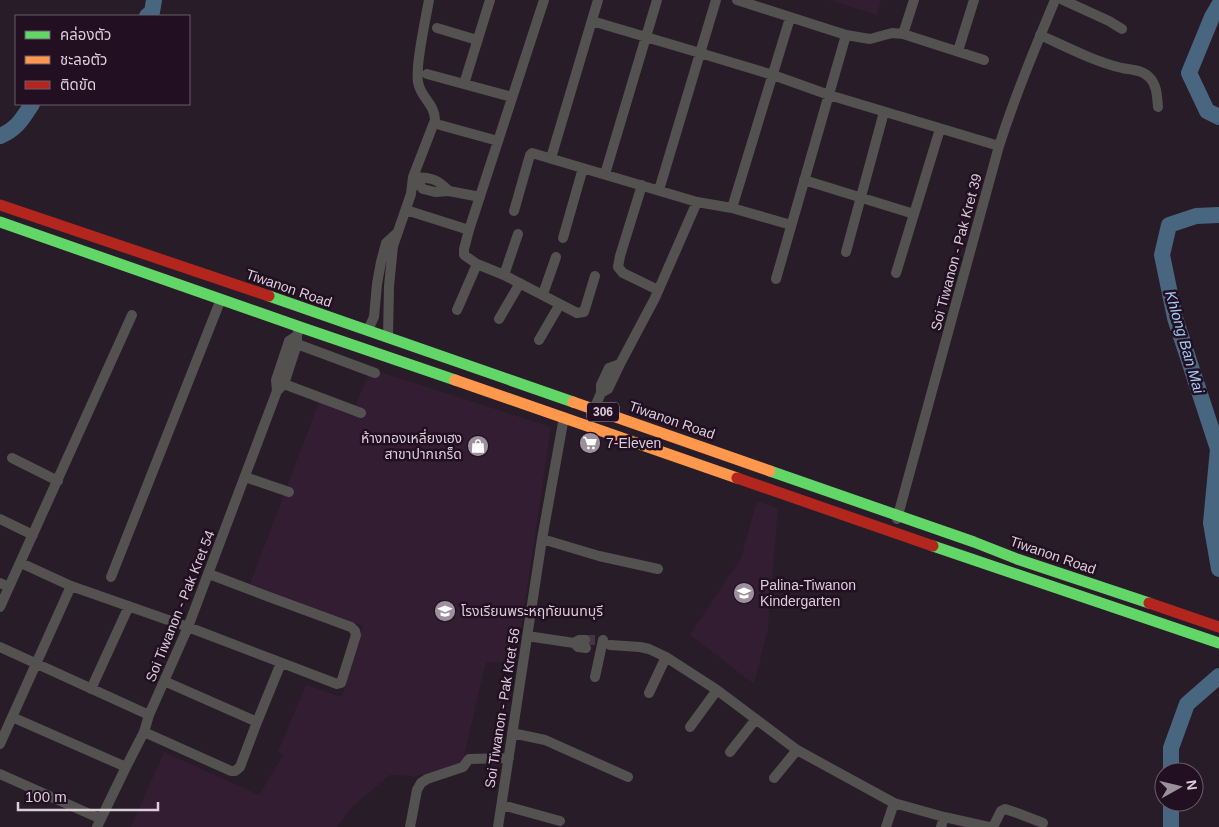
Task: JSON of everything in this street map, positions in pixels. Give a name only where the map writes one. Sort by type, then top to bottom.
[{"type":"main road","name":"Tiwanon Road","points":[[0,205],[368,330],[974,542],[1016,559],[1219,627]]},
{"type":"main road","name":"306","points":[[0,222],[221,299],[296,337],[564,417],[1219,643]]},
{"type":"main road","points":[[173,282],[179,266]]},
{"type":"street","points":[[388,338],[390,265],[393,246],[411,194],[414,177],[435,120],[435,113],[420,90],[417,80],[429,0]]},
{"type":"street","points":[[464,84],[490,0]]},
{"type":"street","points":[[544,0],[480,197],[464,249],[464,255],[477,264],[543,294],[577,313],[584,312],[595,276]]},
{"type":"street","points":[[551,158],[598,0]]},
{"type":"street","points":[[605,174],[657,0]]},
{"type":"street","points":[[659,190],[716,0]]},
{"type":"street","points":[[737,0],[846,36],[870,39],[892,33],[903,34],[984,60]]},
{"type":"street","points":[[903,34],[914,0]]},
{"type":"street","points":[[958,51],[974,0]]},
{"type":"street","name":"Soi Tiwanon - Pak Kret 39","points":[[893,532],[1012,106],[1055,0]]},
{"type":"street","points":[[1063,0],[1109,21],[1122,30]]},
{"type":"street","points":[[732,208],[790,18]]},
{"type":"street","points":[[592,21],[1000,146]]},
{"type":"street","points":[[437,28],[477,40]]},
{"type":"street","points":[[1040,35],[1084,56],[1122,68],[1140,70],[1149,76],[1155,84],[1158,107]]},
{"type":"street","points":[[776,279],[846,36]]},
{"type":"street","points":[[427,74],[512,98]]},
{"type":"street","points":[[846,252],[884,112]]},
{"type":"street","points":[[440,125],[498,141]]},
{"type":"street","points":[[896,273],[940,129]]},
{"type":"street","points":[[514,211],[530,154],[535,153],[697,202],[732,208],[791,225]]},
{"type":"street","points":[[563,238],[583,168]]},
{"type":"street","points":[[414,177],[423,189],[435,192],[449,191],[480,197]]},
{"type":"street","points":[[804,180],[914,214]]},
{"type":"street","points":[[642,185],[618,267],[623,273],[658,290]]},
{"type":"street","points":[[594,409],[601,393],[608,389],[658,290],[697,202]]},
{"type":"street","points":[[406,210],[470,230]]},
{"type":"street","points":[[368,330],[374,317],[380,262],[386,243],[398,231]]},
{"type":"street","points":[[504,275],[518,234]]},
{"type":"street","points":[[543,294],[556,257]]},
{"type":"street","points":[[457,310],[477,264]]},
{"type":"street","points":[[499,319],[520,283]]},
{"type":"street","points":[[111,577],[221,299]]},
{"type":"street","points":[[539,340],[560,304]]},
{"type":"street","points":[[0,608],[5,585],[20,564],[132,315]]},
{"type":"street","points":[[296,337],[375,373]]},
{"type":"street","name":"Soi Tiwanon - Pak Kret 54","points":[[99,823],[144,732],[149,715],[188,627],[281,388],[296,337]]},
{"type":"street","points":[[281,388],[361,413]]},
{"type":"street","name":"Soi Tiwanon - Pak Kret 56","points":[[498,827],[542,539],[564,417]]},
{"type":"street","points":[[12,458],[58,481]]},
{"type":"street","points":[[245,477],[289,492]]},
{"type":"street","points":[[0,519],[33,535]]},
{"type":"street","points":[[542,539],[599,556],[658,569]]},
{"type":"street","points":[[20,564],[71,586],[188,627],[339,684],[341,682],[356,635],[351,627],[209,574]]},
{"type":"street","points":[[0,744],[71,586]]},
{"type":"street","points":[[91,689],[129,606]]},
{"type":"street","points":[[528,636],[574,643],[578,647],[596,644],[640,647],[666,656],[717,690],[797,750],[894,803],[942,822],[989,827]]},
{"type":"street","points":[[595,677],[596,644]]},
{"type":"street","points":[[0,647],[149,715]]},
{"type":"street","points":[[649,692],[666,656]]},
{"type":"street","points":[[144,732],[230,771],[235,771],[240,767],[282,663]]},
{"type":"street","points":[[164,681],[257,722]]},
{"type":"street","points":[[690,727],[717,690]]},
{"type":"street","points":[[12,717],[126,767]]},
{"type":"street","points":[[730,752],[756,720]]},
{"type":"street","points":[[512,733],[544,740],[628,777]]},
{"type":"street","points":[[774,778],[797,750]]},
{"type":"street","points":[[410,827],[417,790],[421,783],[427,779],[463,767],[469,759],[508,758]]},
{"type":"street","points":[[0,774],[99,823]]},
{"type":"street","points":[[886,827],[894,803]]},
{"type":"street","points":[[502,805],[560,821]]},
{"type":"street","points":[[993,827],[1001,811],[1004,809],[1043,823]]},
{"type":"shaded area","points":[[829,0],[881,0],[877,15]]},
{"type":"shaded area","name":"โรงเรียนพระหฤทัยนนทบุรี","points":[[371,369],[551,427],[516,663],[486,662],[462,765],[416,776],[390,775],[353,806],[337,827],[131,827],[164,752],[259,795],[284,754],[278,752],[306,685],[342,697],[363,626],[250,584],[319,402],[351,416]]},
{"type":"shaded area","name":"Palina-Tiwanon Kindergarten","points":[[757,501],[778,508],[768,628],[754,684],[690,635],[741,558]]},
{"type":"waterway","points":[[148,15],[152,12],[154,0]]},
{"type":"waterway","name":"Khlong Ban Mai","points":[[1219,5],[1212,17],[1189,73],[1207,111],[1219,117]]},
{"type":"waterway","points":[[0,136],[15,127],[31,105]]},
{"type":"waterway","name":"Khlong Ban Mai","points":[[1219,215],[1196,216],[1169,225],[1162,255],[1175,318],[1218,449],[1211,523],[1219,569]]},
{"type":"waterway","name":"Khlong Ban Mai","points":[[1171,762],[1171,748],[1187,704],[1219,676]]},
{"type":"waterway","name":"Khlong Ban Mai","points":[[1171,812],[1171,827]]},
{"type":"tunnel","points":[[585,640],[595,640]]},
{"type":"traffic: fast","points":[[0,222],[455,380]]},
{"type":"traffic: fast","points":[[269,296],[573,402]]},
{"type":"traffic: fast","points":[[770,471],[974,542],[1017,559],[1149,603]]},
{"type":"traffic: fast","points":[[933,546],[1219,643]]},
{"type":"traffic: slow","points":[[455,380],[737,478]]},
{"type":"traffic: slow","points":[[573,402],[770,471]]},
{"type":"traffic: jam","points":[[0,205],[269,296]]},
{"type":"traffic: jam","points":[[737,478],[933,546]]},
{"type":"traffic: jam","points":[[1149,603],[1219,627]]},
{"type":"place","name":"7-Eleven","points":[[590,443]]},
{"type":"place","name":"ห้างทองเหลี่ยงเฮง สาขาปากเกร็ด","points":[[478,446]]},
{"type":"place","name":"Palina-Tiwanon Kindergarten","points":[[744,593]]},
{"type":"place","name":"โรงเรียนพระหฤทัยนนทบุรี","points":[[445,611]]}]
